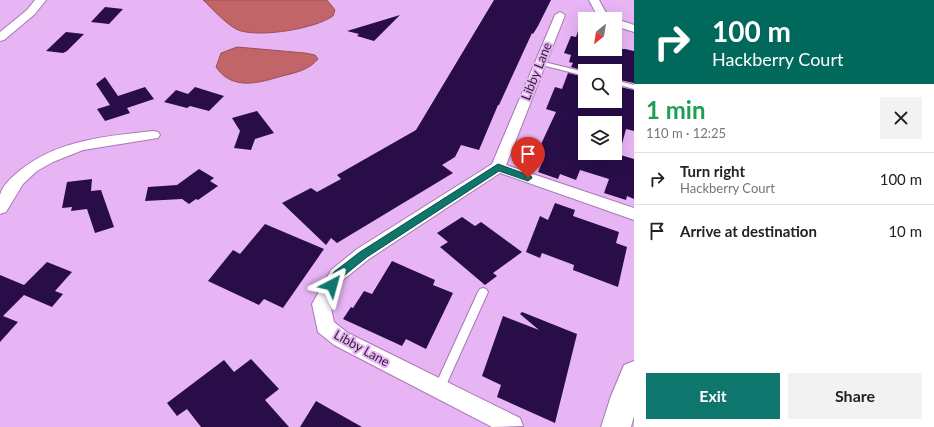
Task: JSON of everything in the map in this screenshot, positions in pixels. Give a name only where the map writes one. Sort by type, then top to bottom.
[{"type":"street","points":[[0,38],[26,17],[40,0]]},
{"type":"street","points":[[594,0],[600,12]]},
{"type":"street","name":"Libby Lane","points":[[512,426],[341,339],[325,326],[321,304],[337,275],[363,254],[498,167],[560,16]]},
{"type":"street","points":[[622,25],[634,29]]},
{"type":"street","points":[[0,208],[18,180],[34,166],[55,154],[77,146],[98,141],[153,135]]},
{"type":"street","points":[[498,167],[634,214]]},
{"type":"street","points":[[616,427],[625,396],[634,374]]},
{"type":"lane","points":[[540,63],[578,72]]},
{"type":"lane","points":[[622,84],[634,87]]},
{"type":"lane","points":[[439,389],[483,292]]},
{"type":"shaded area","points":[[203,0],[327,0],[335,10],[333,16],[314,25],[288,31],[250,33],[241,31],[231,26]]},
{"type":"shaded area","points":[[237,47],[305,53],[315,55],[318,59],[310,66],[292,74],[255,83],[238,82],[230,80],[222,75],[216,67],[221,53]]},
{"type":"building","points":[[494,0],[551,0],[538,26],[533,34],[532,33],[498,105],[479,150],[461,145],[455,157],[442,165],[453,173],[337,243],[331,238],[326,245],[282,203],[311,188],[317,192],[341,179],[337,175],[416,130]]},
{"type":"building","points":[[105,7],[123,9],[109,24],[91,22]]},
{"type":"building","points":[[400,15],[374,41],[357,36],[359,34],[347,31]]},
{"type":"building","points":[[578,31],[578,56],[622,56],[622,49],[634,51],[634,83],[622,80],[622,64],[578,64],[578,69],[571,67],[573,63],[569,62],[571,55],[564,53],[571,36],[576,37]]},
{"type":"building","points":[[66,32],[84,34],[67,51],[63,53],[46,51]]},
{"type":"building","points":[[568,73],[578,75],[578,108],[622,108],[622,87],[634,90],[634,131],[626,129],[622,144],[622,116],[578,116],[578,160],[622,160],[622,156],[634,159],[634,199],[627,196],[626,200],[604,193],[609,179],[580,170],[576,180],[560,174],[558,179],[538,172],[544,158],[536,155],[556,112],[546,109],[555,87],[562,89]]},
{"type":"building","points":[[105,77],[118,96],[145,87],[154,99],[127,108],[130,113],[105,121],[97,109],[110,105],[96,84]]},
{"type":"building","points":[[195,87],[224,96],[209,111],[190,106],[187,108],[164,102],[176,90],[188,94]]},
{"type":"building","points":[[257,111],[274,133],[255,139],[251,150],[234,148],[240,131],[232,118]]},
{"type":"building","points":[[199,169],[214,178],[210,181],[218,186],[198,200],[196,199],[189,204],[182,199],[145,201],[148,187],[177,185]]},
{"type":"building","points":[[92,179],[91,191],[101,190],[114,227],[95,233],[87,209],[71,211],[72,207],[62,208],[67,182]]},
{"type":"building","points":[[555,203],[575,210],[573,216],[619,232],[616,243],[627,247],[618,287],[573,270],[574,265],[542,253],[540,258],[526,252],[540,216],[548,220]]},
{"type":"building","points":[[462,217],[475,226],[481,222],[522,252],[493,273],[497,276],[485,285],[440,247],[448,242],[437,233]]},
{"type":"building","points":[[265,224],[324,249],[283,308],[264,299],[259,305],[208,281],[233,250],[240,254]]},
{"type":"building","points":[[392,261],[435,280],[433,285],[453,293],[426,349],[406,339],[402,346],[343,319],[351,307],[353,308],[364,291],[372,294]]},
{"type":"building","points":[[47,262],[72,272],[55,291],[63,294],[52,307],[24,295],[3,316],[18,322],[0,342],[0,275],[24,285]]},
{"type":"building","points":[[522,312],[577,334],[555,423],[497,397],[501,385],[482,376],[503,316],[539,330],[520,314]]},
{"type":"building","points":[[251,359],[279,389],[265,400],[289,427],[201,427],[187,409],[177,416],[167,403],[224,360],[234,372]]},
{"type":"building","points":[[316,401],[362,427],[300,427]]},
{"type":"route","points":[[332,285],[337,275],[363,254],[498,167],[528,178]]}]
